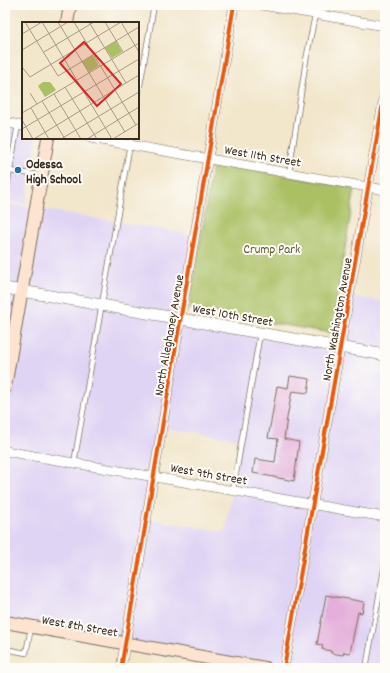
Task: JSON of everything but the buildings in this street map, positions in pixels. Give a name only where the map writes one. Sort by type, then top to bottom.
[{"type":"main road","points":[[67,22],[70,5]]},
{"type":"main road","points":[[5,387],[48,139]]},
{"type":"main road","name":"West 8th Street","points":[[5,622],[265,668]]},
{"type":"street","name":"North Alleghaney Avenue","points":[[121,668],[234,5]]},
{"type":"street","points":[[262,5],[316,10],[385,26]]},
{"type":"street","name":"North Washington Avenue","points":[[284,668],[314,504],[385,91]]},
{"type":"street","points":[[5,122],[20,125]]},
{"type":"street","name":"West 11th Street","points":[[100,139],[131,142],[208,159],[385,190]]},
{"type":"street","name":"West 10th Street","points":[[5,288],[385,355]]},
{"type":"street","name":"West 9th Street","points":[[5,451],[385,517]]},
{"type":"lane","points":[[139,92],[154,5]]},
{"type":"lane","points":[[289,173],[306,60],[316,10]]},
{"type":"lane","points":[[5,186],[7,186],[20,125]]},
{"type":"lane","points":[[74,463],[131,142]]},
{"type":"lane","points":[[10,171],[41,176]]},
{"type":"lane","points":[[233,490],[260,333]]},
{"type":"lane","points":[[366,668],[385,564]]},
{"type":"lane","points":[[5,649],[26,653],[31,627]]},
{"type":"shaded area","name":"Odessa High School","points":[[5,124],[22,128],[22,139],[37,139],[26,204],[5,201]]},
{"type":"shaded area","points":[[5,203],[195,235],[181,319],[341,347],[350,296],[385,302],[385,668],[256,668],[5,624]],"holes":[[[162,427],[241,440],[225,532],[147,519]]]},
{"type":"green space","name":"Crump Park","points":[[213,163],[355,188],[331,333],[189,309]]},
{"type":"cycle path","points":[[121,668],[234,5]]},
{"type":"cycle path","points":[[284,668],[385,91]]},
{"type":"place","name":"Odessa High School","points":[[18,170]]}]
